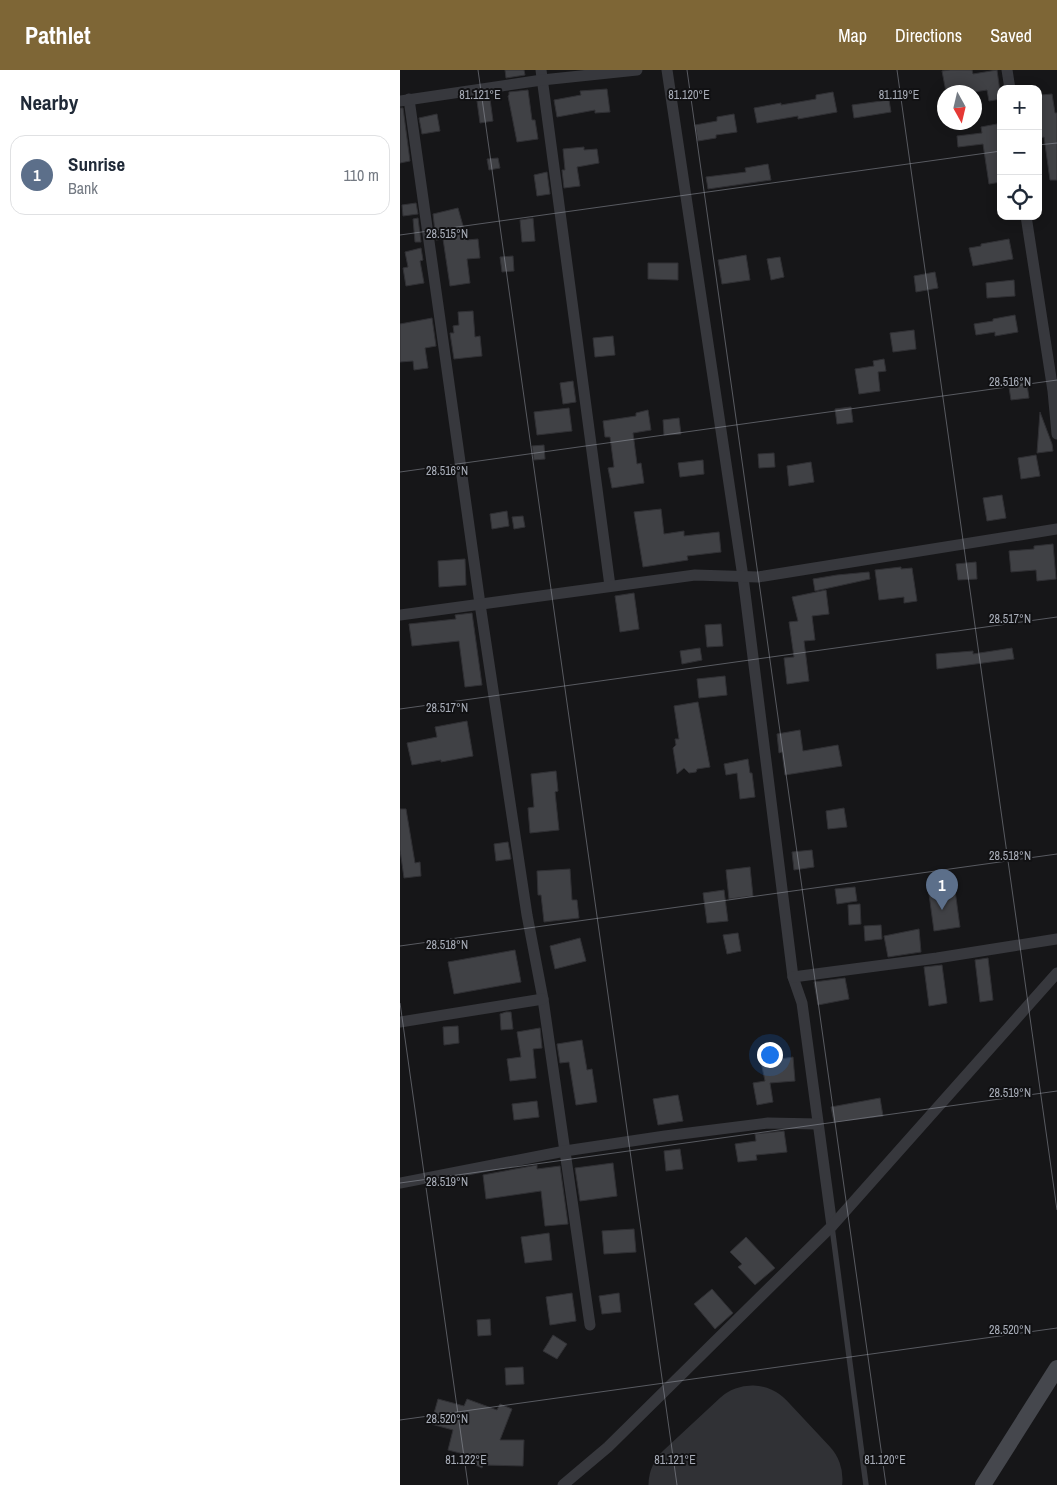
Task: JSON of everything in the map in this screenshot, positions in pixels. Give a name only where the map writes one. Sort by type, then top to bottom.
[{"type":"street","points":[[590,1325],[543,999],[527,915],[405,100],[541,75],[637,70]]},
{"type":"street","points":[[667,70],[743,577],[793,977],[802,1003],[832,1226]]},
{"type":"street","points":[[1008,70],[1010,85]]},
{"type":"street","points":[[541,75],[610,586]]},
{"type":"street","points":[[1027,220],[1053,391],[1057,434]]},
{"type":"street","points":[[400,615],[695,575],[758,577],[1057,529]]},
{"type":"street","points":[[793,977],[937,958],[1057,939]]},
{"type":"street","points":[[563,1485],[608,1447],[832,1226],[1057,973]]},
{"type":"street","points":[[400,1022],[543,999]]},
{"type":"street","points":[[400,1183],[565,1151],[768,1122],[818,1124]]},
{"type":"street","points":[[983,1485],[1057,1368]]},
{"type":"lane","points":[[832,1226],[866,1485]]},
{"type":"building","points":[[505,70],[524,70],[525,75],[506,78]]},
{"type":"building","points":[[972,70],[973,74],[997,70],[999,85],[997,85],[997,100],[989,101],[987,90],[982,91],[982,85],[945,85],[942,71]]},
{"type":"building","points":[[607,89],[610,112],[595,113],[595,110],[557,117],[554,100],[581,95],[580,91]]},
{"type":"building","points":[[528,90],[532,120],[535,120],[538,139],[517,142],[508,96],[509,92]]},
{"type":"building","points":[[833,92],[837,112],[798,119],[798,116],[757,123],[754,108],[816,99],[816,95]]},
{"type":"building","points":[[1052,94],[1055,113],[1057,113],[1057,180],[1050,180],[1044,137],[1042,138],[1042,95]]},
{"type":"building","points":[[490,99],[493,121],[480,123],[477,101]]},
{"type":"building","points":[[889,100],[891,112],[854,118],[852,105]]},
{"type":"building","points":[[400,108],[403,108],[410,161],[400,163]]},
{"type":"building","points":[[437,114],[440,131],[422,134],[419,118]]},
{"type":"building","points":[[734,114],[737,132],[716,135],[716,138],[698,141],[695,125],[717,121],[717,117]]},
{"type":"building","points":[[997,124],[997,183],[989,184],[983,144],[958,147],[957,136],[982,133],[982,127]]},
{"type":"building","points":[[584,147],[584,150],[597,149],[599,163],[577,167],[580,186],[564,188],[562,170],[565,170],[563,149]]},
{"type":"building","points":[[498,158],[500,168],[489,170],[487,159]]},
{"type":"building","points":[[768,164],[771,180],[708,189],[706,177],[746,172],[745,168]]},
{"type":"building","points":[[547,172],[550,194],[537,196],[534,175]]},
{"type":"building","points":[[416,203],[418,214],[403,216],[402,205]]},
{"type":"building","points":[[458,208],[467,240],[478,239],[480,258],[467,259],[470,283],[450,286],[443,239],[436,240],[433,214]]},
{"type":"building","points":[[418,218],[421,242],[415,242],[413,219]]},
{"type":"building","points":[[533,218],[535,241],[522,242],[520,220]]},
{"type":"building","points":[[1009,239],[1013,259],[973,266],[969,248]]},
{"type":"building","points":[[421,248],[423,260],[420,261],[424,283],[406,286],[403,268],[408,267],[405,252]]},
{"type":"building","points":[[746,255],[750,280],[722,284],[718,260]]},
{"type":"building","points":[[513,256],[514,271],[502,272],[500,257]]},
{"type":"building","points":[[780,257],[784,277],[771,280],[767,259]]},
{"type":"building","points":[[648,263],[678,263],[678,280],[648,279]]},
{"type":"building","points":[[935,272],[938,288],[916,292],[914,276]]},
{"type":"building","points":[[1014,280],[1015,296],[987,298],[986,283]]},
{"type":"building","points":[[473,311],[475,337],[480,336],[482,356],[454,359],[450,333],[454,333],[453,326],[459,325],[458,312]]},
{"type":"building","points":[[1015,315],[1018,332],[995,336],[995,332],[976,335],[974,324]]},
{"type":"building","points":[[432,318],[436,346],[425,348],[428,368],[414,370],[413,361],[400,362],[400,324]]},
{"type":"building","points":[[914,330],[916,349],[893,352],[890,333]]},
{"type":"building","points":[[613,336],[615,355],[595,357],[593,338]]},
{"type":"building","points":[[884,359],[886,371],[878,372],[880,391],[859,394],[855,369],[874,366],[873,361]]},
{"type":"building","points":[[1026,378],[1029,398],[1011,400],[1008,381]]},
{"type":"building","points":[[573,381],[576,402],[563,404],[560,383]]},
{"type":"building","points":[[851,407],[853,422],[837,424],[835,409]]},
{"type":"building","points":[[569,408],[572,431],[537,435],[534,412]]},
{"type":"building","points":[[648,410],[651,430],[633,433],[637,464],[641,463],[644,483],[612,488],[608,468],[614,467],[610,437],[605,437],[603,421],[636,416],[636,413]]},
{"type":"building","points":[[1040,412],[1053,451],[1037,453]]},
{"type":"building","points":[[679,418],[681,434],[664,435],[663,420]]},
{"type":"building","points":[[544,445],[545,459],[534,460],[532,446]]},
{"type":"building","points":[[774,453],[775,467],[759,468],[758,454]]},
{"type":"building","points":[[1036,455],[1040,476],[1021,479],[1018,458]]},
{"type":"building","points":[[703,460],[704,474],[680,477],[678,463]]},
{"type":"building","points":[[811,462],[814,482],[789,486],[787,466]]},
{"type":"building","points":[[1002,495],[1006,518],[987,521],[983,498]]},
{"type":"building","points":[[661,509],[664,534],[684,531],[684,536],[719,532],[721,552],[687,556],[688,560],[643,567],[634,512]]},
{"type":"building","points":[[507,511],[509,526],[492,529],[490,514]]},
{"type":"building","points":[[523,516],[525,527],[514,529],[512,517]]},
{"type":"building","points":[[1053,544],[1056,579],[1037,581],[1036,570],[1011,572],[1009,551],[1034,549],[1034,546]]},
{"type":"building","points":[[465,559],[466,585],[439,587],[438,561]]},
{"type":"building","points":[[976,562],[977,579],[958,580],[956,564]]},
{"type":"building","points":[[901,567],[901,569],[912,568],[917,601],[904,603],[904,597],[879,600],[875,570]]},
{"type":"building","points":[[869,572],[870,579],[815,591],[813,579]]},
{"type":"building","points":[[826,590],[829,614],[812,616],[815,640],[804,641],[809,681],[787,684],[784,658],[794,657],[789,622],[798,621],[792,597]]},
{"type":"building","points":[[634,593],[639,629],[620,632],[615,596]]},
{"type":"building","points":[[472,613],[482,685],[465,687],[459,641],[412,646],[409,624],[456,619],[455,615]]},
{"type":"building","points":[[721,624],[723,646],[707,647],[705,625]]},
{"type":"building","points":[[700,648],[702,660],[682,664],[680,651]]},
{"type":"building","points":[[1012,648],[1014,659],[937,669],[936,654],[973,651],[973,654]]},
{"type":"building","points":[[725,676],[727,695],[699,698],[697,679]]},
{"type":"building","points":[[698,702],[710,767],[697,769],[696,772],[689,773],[684,768],[677,774],[673,748],[676,745],[675,739],[679,739],[674,706]]},
{"type":"building","points":[[467,721],[473,756],[412,765],[407,743],[437,737],[435,727]]},
{"type":"building","points":[[800,730],[803,751],[838,745],[842,766],[785,775],[782,752],[779,753],[777,734]]},
{"type":"building","points":[[748,759],[755,797],[740,799],[737,773],[726,775],[724,764]]},
{"type":"building","points":[[556,771],[558,791],[555,792],[559,830],[530,833],[528,808],[534,807],[531,774]]},
{"type":"building","points":[[844,808],[847,827],[828,829],[826,811]]},
{"type":"building","points":[[400,809],[406,809],[415,863],[420,862],[421,876],[404,878],[400,850]]},
{"type":"building","points":[[508,842],[511,859],[496,861],[494,844]]},
{"type":"building","points":[[812,850],[814,867],[794,870],[792,852]]},
{"type":"building","points":[[750,867],[753,896],[729,899],[726,870]]},
{"type":"building","points":[[570,869],[572,900],[577,900],[579,918],[544,922],[541,895],[538,895],[537,871]]},
{"type":"building","points":[[954,883],[960,927],[934,931],[928,887]]},
{"type":"building","points":[[855,887],[857,901],[837,904],[835,889]]},
{"type":"building","points":[[724,890],[728,921],[707,923],[703,893]]},
{"type":"building","points":[[860,904],[861,924],[849,925],[848,905]]},
{"type":"building","points":[[881,925],[882,939],[865,941],[864,926]]},
{"type":"building","points":[[919,929],[921,952],[888,957],[884,936]]},
{"type":"building","points":[[738,933],[741,951],[727,954],[723,935]]},
{"type":"building","points":[[580,938],[586,961],[555,969],[550,946]]},
{"type":"building","points":[[515,950],[521,982],[454,994],[448,962]]},
{"type":"building","points":[[988,958],[993,1000],[980,1002],[975,960]]},
{"type":"building","points":[[942,965],[947,1003],[929,1006],[924,967]]},
{"type":"building","points":[[845,978],[849,999],[818,1005],[814,982]]},
{"type":"building","points":[[511,1012],[513,1029],[501,1030],[500,1014]]},
{"type":"building","points":[[458,1026],[459,1043],[444,1045],[443,1027]]},
{"type":"building","points":[[540,1028],[542,1048],[533,1049],[536,1078],[510,1081],[507,1059],[521,1057],[517,1032]]},
{"type":"building","points":[[582,1040],[587,1070],[592,1069],[597,1102],[576,1105],[569,1062],[560,1063],[557,1044]]},
{"type":"building","points":[[793,1057],[795,1081],[770,1083],[773,1102],[757,1105],[753,1083],[765,1081],[761,1062]]},
{"type":"building","points":[[678,1095],[683,1121],[658,1125],[653,1099]]},
{"type":"building","points":[[880,1098],[883,1116],[834,1122],[831,1107]]},
{"type":"building","points":[[537,1101],[539,1117],[514,1120],[512,1104]]},
{"type":"building","points":[[784,1131],[787,1152],[756,1155],[757,1160],[738,1162],[735,1144],[756,1141],[755,1134]]},
{"type":"building","points":[[680,1149],[683,1169],[666,1171],[664,1151]]},
{"type":"building","points":[[613,1163],[617,1196],[580,1201],[575,1168]]},
{"type":"building","points":[[537,1165],[537,1169],[560,1166],[568,1224],[545,1226],[541,1191],[486,1199],[483,1175]]},
{"type":"building","points":[[634,1229],[636,1252],[604,1254],[602,1231]]},
{"type":"building","points":[[549,1233],[552,1260],[525,1263],[521,1237]]},
{"type":"building","points":[[746,1237],[775,1268],[755,1285],[738,1267],[742,1264],[730,1252]]},
{"type":"building","points":[[712,1289],[733,1313],[715,1329],[694,1304]]},
{"type":"building","points":[[572,1293],[576,1321],[550,1325],[546,1297]]},
{"type":"building","points":[[619,1293],[621,1312],[602,1314],[599,1296]]},
{"type":"building","points":[[490,1319],[491,1335],[478,1336],[477,1320]]},
{"type":"building","points":[[553,1335],[567,1344],[557,1359],[543,1351]]},
{"type":"building","points":[[523,1367],[524,1384],[506,1385],[505,1368]]},
{"type":"building","points":[[438,1399],[464,1406],[467,1399],[497,1410],[500,1404],[512,1409],[500,1440],[524,1440],[523,1466],[483,1465],[482,1468],[466,1460],[468,1455],[448,1450],[453,1430],[431,1424]]},
{"type":"runway","points":[[696,1485],[752,1433],[795,1479],[788,1485]]},
{"type":"place","name":"Sunrise","points":[[942,910]]}]
